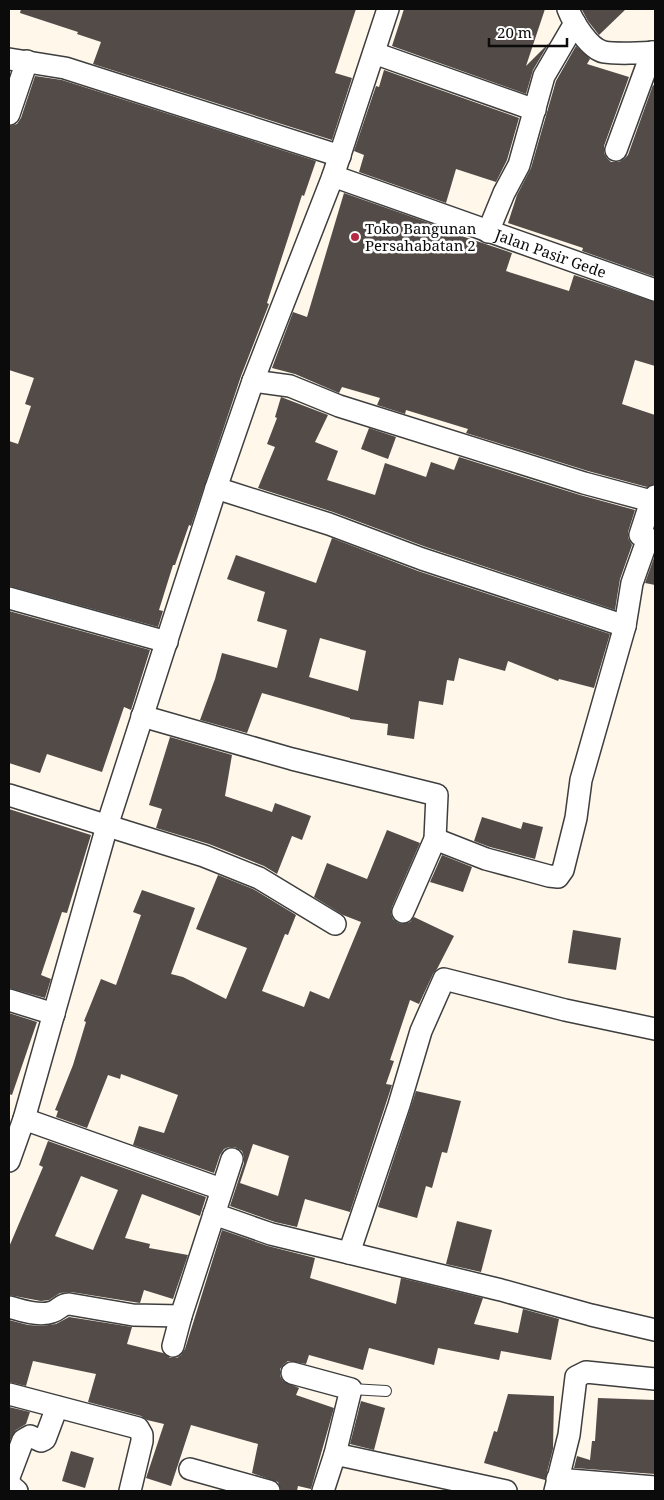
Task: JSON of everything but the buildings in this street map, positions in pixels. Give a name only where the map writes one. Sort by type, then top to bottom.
[{"type":"street","points":[[9,1161],[24,1119],[107,826],[216,488],[253,381],[333,176],[388,9]]},
{"type":"street","points":[[488,232],[504,193],[519,165],[544,76],[571,16],[593,46],[603,52],[653,52],[616,150]]},
{"type":"street","points":[[374,53],[535,110]]},
{"type":"street","points":[[9,114],[18,60],[65,68],[340,156]]},
{"type":"street","name":"Jalan Pasir Gede","points":[[333,176],[655,290]]},
{"type":"street","points":[[253,381],[290,386],[339,406],[584,483],[653,499],[640,535],[652,540],[632,583],[624,626],[582,780],[576,818],[563,870],[558,877],[486,859],[434,839]]},
{"type":"street","points":[[216,488],[329,524],[422,559],[624,626]]},
{"type":"street","points":[[9,598],[167,642]]},
{"type":"street","points":[[142,716],[292,759],[437,795],[434,839],[403,912]]},
{"type":"street","points":[[9,795],[204,856],[259,878],[336,924]]},
{"type":"street","points":[[349,1253],[399,1105],[421,1031],[444,979],[565,1010],[655,1028]]},
{"type":"street","points":[[9,1000],[54,1014]]},
{"type":"street","points":[[24,1119],[221,1189]]},
{"type":"street","points":[[173,1346],[232,1159]]},
{"type":"street","points":[[214,1214],[271,1234],[655,1330]]},
{"type":"street","points":[[9,1307],[46,1314],[53,1312],[62,1305],[69,1304],[133,1315],[181,1316]]},
{"type":"street","points":[[655,1379],[586,1372],[576,1377],[568,1435],[556,1485],[655,1487]]},
{"type":"street","points":[[292,1373],[351,1389],[336,1454],[323,1491]]},
{"type":"street","points":[[9,1394],[135,1426],[141,1431],[142,1441],[130,1491]]},
{"type":"street","points":[[17,1491],[10,1485],[9,1477],[23,1440],[30,1436],[41,1441],[45,1439],[57,1406]]},
{"type":"street","points":[[336,1454],[506,1491]]},
{"type":"street","points":[[190,1469],[269,1491]]},
{"type":"lane","points":[[351,1389],[386,1391]]},
{"type":"place","name":"Toko Bangunan Persahabatan 2","points":[[355,237]]}]
